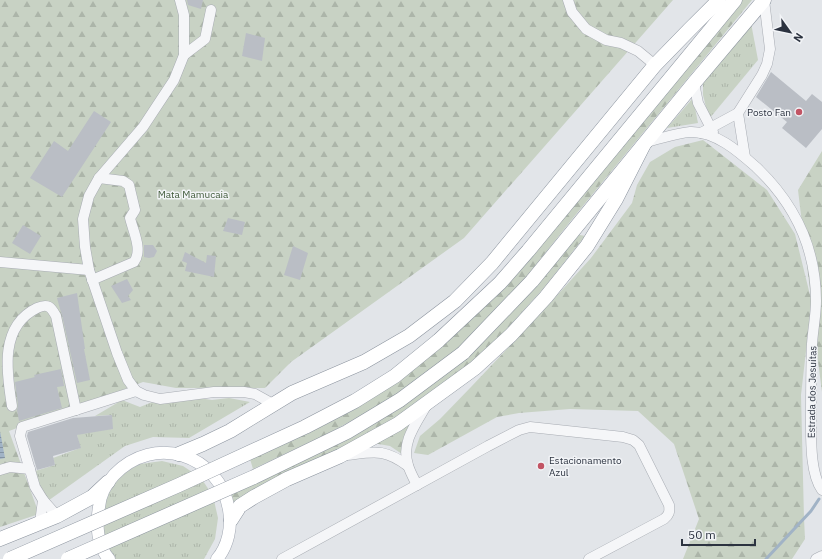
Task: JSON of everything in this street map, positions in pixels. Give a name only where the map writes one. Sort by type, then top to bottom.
[{"type":"highway","points":[[178,454],[230,431],[292,393],[364,362],[409,336],[455,301],[492,263],[656,65],[719,0]]},
{"type":"highway","points":[[10,559],[179,485],[305,427],[355,401],[395,376],[438,341],[500,283],[735,0]]},
{"type":"highway","points":[[68,559],[254,477],[347,432],[400,400],[463,353],[532,281],[764,0]]},
{"type":"highway","points":[[231,520],[240,506],[254,497],[287,479],[340,456],[398,424],[475,368],[511,335],[546,297],[587,246],[616,198],[644,144]]},
{"type":"highway","points":[[0,539],[57,516],[92,497],[108,482]]},
{"type":"main road","points":[[109,559],[105,555],[100,543],[96,522],[101,494],[108,482],[122,467],[139,457],[159,452],[178,454],[200,462],[216,478],[227,497],[231,520],[228,538],[221,555],[217,559]]},
{"type":"street","points":[[180,0],[184,15],[184,55],[174,80],[143,127],[99,178],[89,196],[83,219],[85,247],[91,275],[116,353],[128,380],[136,391],[144,395],[160,399],[214,392],[244,392],[255,394],[273,404]]},
{"type":"street","points":[[568,0],[572,12],[586,29],[606,40],[621,43],[638,51],[656,65]]},
{"type":"street","points":[[701,133],[738,113],[762,75],[767,64],[770,49],[764,0]]},
{"type":"street","points":[[184,55],[204,39],[210,10]]},
{"type":"street","points":[[694,84],[698,103],[710,127],[718,138]]},
{"type":"street","points":[[738,113],[745,157]]},
{"type":"street","name":"Estrada dos Jesuítas","points":[[644,144],[690,132],[701,133],[718,138],[745,157],[767,178],[783,197],[798,220],[814,269],[816,302],[811,381],[811,437],[814,471],[822,490]]},
{"type":"street","points":[[0,262],[91,275],[134,262],[137,258],[138,251],[130,218],[135,210],[129,185],[123,181],[99,178]]},
{"type":"street","points":[[12,406],[3,358],[8,339],[20,318],[42,306],[48,306],[52,308],[56,316],[76,410]]},
{"type":"street","points":[[57,516],[43,500],[35,487],[20,436],[22,427],[136,391]]},
{"type":"street","points":[[417,485],[408,466],[406,451],[410,434],[428,403]]},
{"type":"street","points":[[282,559],[488,446],[519,430],[530,427],[623,437],[633,440],[639,445],[669,505],[670,510],[664,519],[589,559]]},
{"type":"street","points":[[340,456],[367,452],[385,453],[397,458],[408,466]]},
{"type":"street","points":[[0,470],[10,467],[30,469]]},
{"type":"street","points":[[40,522],[43,500]]},
{"type":"street","points":[[816,559],[822,556]]},
{"type":"green space","name":"Mata Mamucaia","points":[[0,0],[673,0],[464,238],[291,362],[265,388],[176,388],[143,382],[122,390],[123,393],[102,397],[9,431],[39,514],[0,527]]},
{"type":"green space","points":[[740,0],[752,0],[511,296],[470,339],[429,371],[382,404],[329,433],[253,469],[250,459],[456,333]]},
{"type":"green space","points":[[751,23],[758,60],[709,119],[703,95],[703,81]]},
{"type":"green space","points":[[693,98],[698,123],[667,128]]},
{"type":"green space","points":[[703,140],[767,190],[795,234],[811,299],[798,190],[822,151],[822,392],[811,307],[801,395],[805,539],[792,559],[683,559],[699,519],[674,444],[638,411],[570,409],[519,413],[497,417],[428,455],[414,453],[420,436],[440,419],[471,387],[591,258],[632,203],[637,185],[650,162],[675,147]]},
{"type":"green space","points":[[575,234],[585,236],[543,289],[503,333],[459,374],[372,433],[232,503],[229,491],[431,383]]},
{"type":"green space","points":[[185,396],[212,400],[229,398],[250,402],[189,438],[153,437],[125,446],[45,503],[35,471],[55,465],[53,458],[80,448],[77,435],[112,415],[95,416],[122,400],[140,407],[160,399]]},
{"type":"green space","points":[[414,418],[405,435],[402,454],[390,446],[373,443]]},
{"type":"green space","points":[[162,461],[183,466],[201,478],[213,496],[218,518],[215,539],[204,559],[114,559],[101,534],[107,491],[121,474],[140,464]]},
{"type":"water","points":[[0,431],[5,458],[0,459]]},
{"type":"building","points":[[187,0],[203,0],[201,9],[188,5]]},
{"type":"building","points":[[246,33],[265,38],[262,61],[242,56]]},
{"type":"building","name":"Posto Fan","points":[[771,72],[806,101],[812,94],[822,102],[822,129],[806,148],[782,128],[787,122],[756,97]]},
{"type":"building","points":[[94,111],[111,122],[62,197],[30,178],[54,141],[68,151]]},
{"type":"building","points":[[228,218],[245,222],[242,235],[223,231]]},
{"type":"building","points":[[23,225],[41,236],[30,254],[12,243]]},
{"type":"building","points":[[144,245],[153,245],[157,251],[154,257],[144,257]]},
{"type":"building","points":[[293,246],[308,253],[300,280],[284,275]]},
{"type":"building","points":[[185,252],[206,263],[207,255],[216,256],[214,277],[185,271],[187,263],[182,261]]},
{"type":"building","points":[[127,279],[133,290],[128,296],[131,300],[122,303],[111,286]]},
{"type":"building","points":[[77,293],[84,349],[90,380],[77,383],[57,298]]},
{"type":"building","points":[[61,369],[64,386],[57,387],[62,408],[19,421],[15,382],[35,377],[34,375]]},
{"type":"building","points":[[112,415],[113,429],[77,435],[81,448],[53,456],[55,465],[37,470],[27,436],[28,432],[73,418]]},
{"type":"waterway","points":[[766,559],[811,511],[819,499]]},
{"type":"place","name":"Posto Fan","points":[[799,112]]},
{"type":"place","name":"Estacionamento Azul","points":[[541,466]]}]
